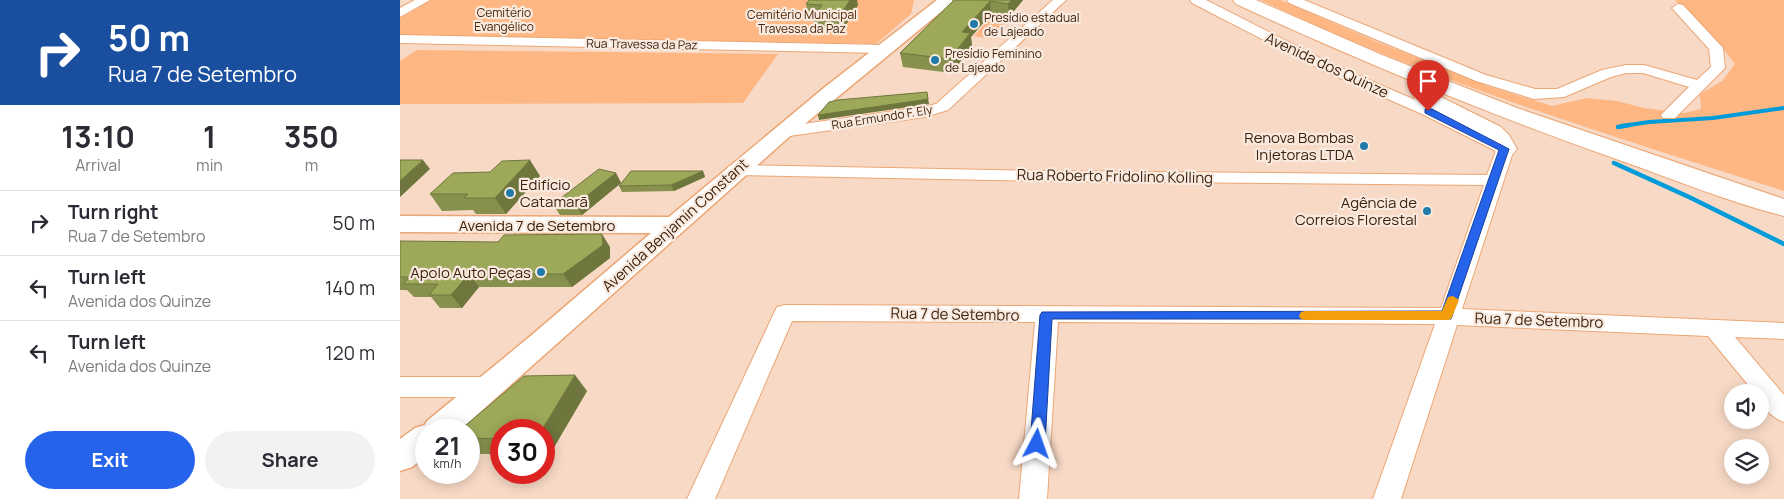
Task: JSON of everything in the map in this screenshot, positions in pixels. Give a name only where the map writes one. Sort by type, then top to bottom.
[{"type":"highway","points":[[1242,0],[1308,32],[1462,95],[1583,140],[1784,208]]},
{"type":"highway","points":[[1308,32],[1331,48],[1493,132],[1501,140],[1504,149]]},
{"type":"main road","name":"Avenida Benjamin Constant","points":[[914,22],[921,0]]},
{"type":"main road","points":[[921,0],[934,3],[948,1]]},
{"type":"main road","name":"Avenida Benjamin Constant","points":[[452,419],[491,387],[735,170],[884,49],[914,22],[948,1]]},
{"type":"main road","name":"Avenida 7 de Setembro","points":[[400,224],[460,231]]},
{"type":"main road","name":"Avenida 7 de Setembro","points":[[400,236],[460,231],[668,231]]},
{"type":"main road","points":[[400,457],[415,446]]},
{"type":"street","points":[[400,13],[424,0]]},
{"type":"street","name":"Rua Ermundo F. Ely","points":[[782,132],[925,112],[942,107],[1060,0]]},
{"type":"street","name":"Avenida dos Quinze","points":[[1196,0],[1328,68],[1428,111],[1504,149]]},
{"type":"street","points":[[1292,0],[1481,78],[1534,94],[1559,94],[1607,73],[1626,69],[1644,70],[1699,85]]},
{"type":"street","points":[[1669,115],[1718,68],[1716,48],[1678,8]]},
{"type":"street","name":"Rua Travessa da Paz","points":[[400,39],[884,49]]},
{"type":"street","points":[[1387,499],[1504,149]]},
{"type":"street","name":"Rua Roberto Fridolino Kolling","points":[[735,170],[1057,176],[1494,180]]},
{"type":"street","name":"Rua 7 de Setembro","points":[[701,499],[785,312],[1447,316],[1784,331]]},
{"type":"street","points":[[1033,499],[1046,315]]},
{"type":"street","points":[[1713,327],[1784,412]]},
{"type":"street","points":[[400,387],[491,387]]},
{"type":"green space","name":"Cemitério Municipal Travessa da Paz","points":[[430,0],[914,0],[911,14],[876,44],[400,35],[400,18]]},
{"type":"green space","points":[[1261,0],[1280,0],[1375,41],[1488,86],[1552,106],[1587,98],[1617,101],[1644,108],[1684,113],[1701,109],[1700,94],[1722,81],[1735,64],[1721,46],[1675,0],[1784,0],[1784,191],[1585,127],[1454,81],[1324,29]]},
{"type":"green space","points":[[989,19],[1006,21],[991,39],[974,36]]},
{"type":"green space","points":[[417,50],[778,54],[743,103],[400,104],[400,61]]},
{"type":"building","points":[[809,0],[850,0],[839,17],[813,17],[822,5],[806,4]]},
{"type":"building","points":[[954,0],[1012,0],[1008,4],[990,1],[962,32],[970,33],[950,59],[900,53]]},
{"type":"building","points":[[927,92],[928,99],[818,115],[829,102],[838,100]]},
{"type":"building","points":[[400,160],[423,160],[400,181]]},
{"type":"building","points":[[530,160],[495,198],[464,198],[468,194],[430,194],[453,173],[490,172],[502,161]]},
{"type":"building","points":[[599,169],[616,173],[576,204],[553,204]]},
{"type":"building","points":[[631,171],[703,171],[671,185],[619,186]]},
{"type":"building","points":[[602,234],[603,245],[563,274],[469,274],[451,295],[429,295],[438,284],[403,284],[410,277],[400,277],[400,241],[498,242],[504,235]]},
{"type":"building","points":[[575,375],[549,419],[490,419],[490,439],[480,438],[480,419],[473,419],[524,376]]},
{"type":"waterway","points":[[1622,126],[1649,122],[1713,118],[1784,108]]},
{"type":"waterway","points":[[1618,127],[1630,125]]},
{"type":"waterway","points":[[1614,163],[1689,197],[1784,244]]},
{"type":"slow traffic","points":[[1305,316],[1447,316],[1453,300]]},
{"type":"place","name":"Presídio estadual de Lajeado","points":[[974,24]]},
{"type":"place","name":"Presídio Feminino de Lajeado","points":[[935,60]]},
{"type":"place","name":"Renova Bombas Injetoras LTDA","points":[[1364,146]]},
{"type":"place","name":"Edifício Catamarã","points":[[510,193]]},
{"type":"place","name":"Agência de Correios Florestal","points":[[1427,211]]},
{"type":"place","name":"Apolo Auto Peças","points":[[541,272]]},
{"type":"route","points":[[1037,444],[1046,315],[1447,316],[1504,149],[1428,111]]},
{"type":"park label","name":"Cemitério Evangélico","points":[[504,19]]}]
